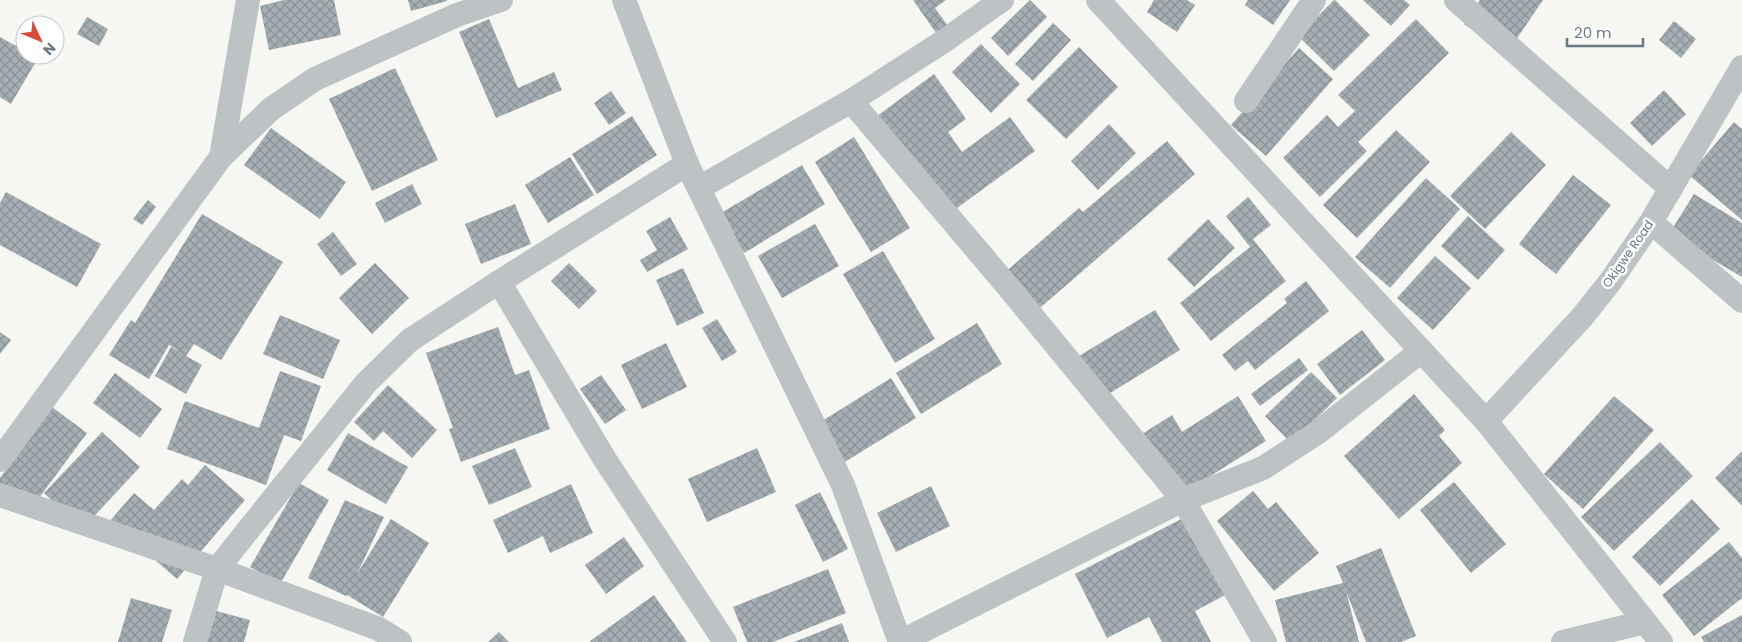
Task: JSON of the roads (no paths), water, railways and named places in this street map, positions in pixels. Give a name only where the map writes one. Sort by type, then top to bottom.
[{"type":"street","points":[[221,157],[248,0]]},
{"type":"street","points":[[0,460],[221,157],[271,109],[316,79],[457,15],[501,0]]},
{"type":"street","points":[[624,0],[687,164],[843,485],[900,642],[1183,500],[1263,468],[1317,434],[1421,351]]},
{"type":"street","points":[[699,188],[851,101],[1002,0]]},
{"type":"street","points":[[1098,0],[1486,420],[1661,642]]},
{"type":"street","points":[[1246,101],[1314,0]]},
{"type":"street","points":[[1456,0],[1670,189]]},
{"type":"street","name":"Okigwe Road","points":[[1486,420],[1583,316],[1610,282],[1651,222],[1742,67]]},
{"type":"street","points":[[851,101],[1010,288],[1183,500],[1265,642]]},
{"type":"street","points":[[195,642],[217,569],[366,383],[410,340],[687,164]]},
{"type":"street","points":[[1651,222],[1742,301]]},
{"type":"street","points":[[500,282],[604,458],[725,642]]},
{"type":"street","points":[[0,495],[217,569],[379,629],[400,642]]},
{"type":"street","points":[[1563,642],[1645,622]]}]
